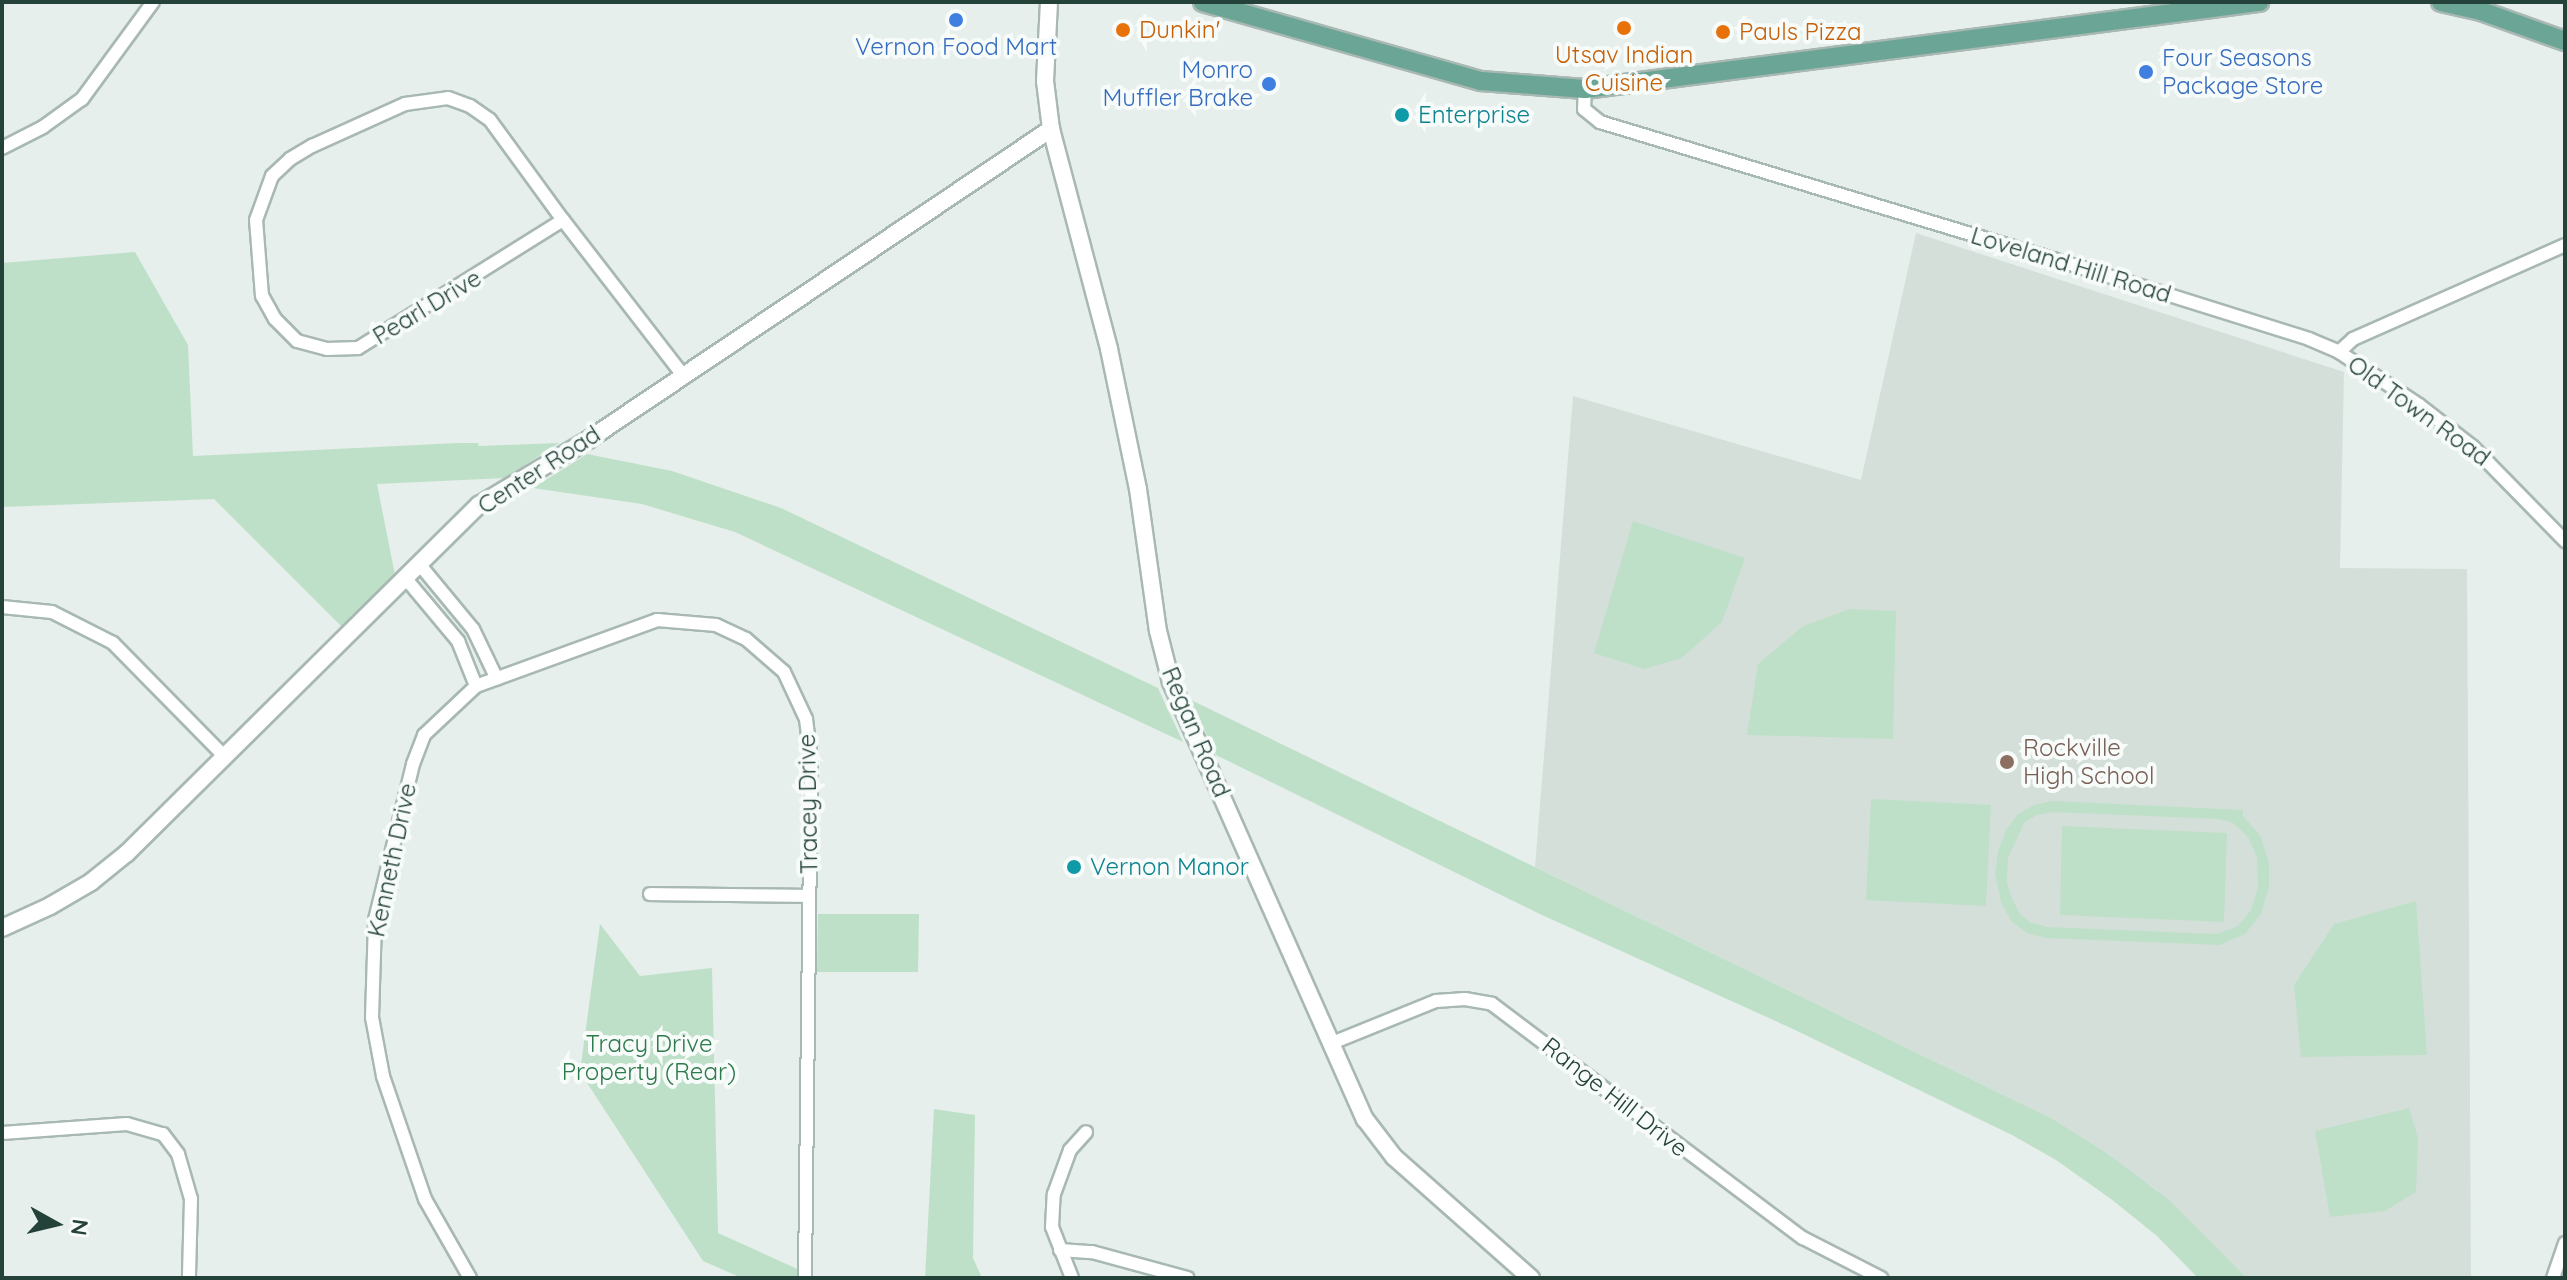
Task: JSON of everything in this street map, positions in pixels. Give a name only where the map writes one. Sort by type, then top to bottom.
[{"type":"main road","points":[[1203,2],[1481,81],[1585,89],[2259,2]]},
{"type":"main road","points":[[2441,2],[2481,11],[2565,41]]},
{"type":"street","points":[[2,148],[43,127],[82,99],[153,2]]},
{"type":"street","name":"Regan Road","points":[[1049,2],[1045,81],[1051,129],[1109,349],[1138,489],[1158,631],[1171,682],[1365,1119],[1382,1143],[1531,1278]]},
{"type":"street","name":"Loveland Hill Road","points":[[1585,89],[1584,109],[1600,122],[2097,273],[2309,339],[2339,352]]},
{"type":"street","name":"Pearl Drive","points":[[563,220],[358,348],[327,349],[297,341],[275,319],[262,296],[256,220],[272,176],[290,159],[312,146],[405,104],[448,98],[470,106],[490,120],[682,374]]},
{"type":"street","name":"Center Road","points":[[2,928],[50,906],[91,882],[127,853],[407,580],[479,505],[588,440],[1051,129]]},
{"type":"street","points":[[2339,352],[2353,339],[2565,245]]},
{"type":"street","name":"Old Town Road","points":[[2339,352],[2408,397],[2473,447],[2565,541]]},
{"type":"street","points":[[420,565],[473,629],[497,679]]},
{"type":"street","points":[[407,580],[458,641],[476,686]]},
{"type":"street","points":[[2,607],[52,612],[113,643],[225,757]]},
{"type":"street","name":"Tracey Drive","points":[[476,686],[632,626],[657,620],[716,625],[746,639],[784,672],[806,719],[811,757],[805,1278]]},
{"type":"street","name":"Kenneth Drive","points":[[470,1278],[425,1199],[399,1128],[383,1076],[372,1017],[371,961],[375,920],[419,749],[434,724],[476,686]]},
{"type":"street","points":[[650,894],[809,896]]},
{"type":"street","name":"Range Hill Drive","points":[[1332,1043],[1436,1001],[1465,999],[1492,1004],[1803,1238],[1881,1278]]},
{"type":"street","points":[[2,1133],[127,1124],[163,1134],[178,1154],[191,1199],[189,1278]]},
{"type":"street","points":[[1072,1278],[1052,1227],[1054,1194],[1070,1150],[1086,1132]]},
{"type":"street","points":[[2553,1278],[2565,1243]]},
{"type":"street","points":[[1060,1250],[1092,1252],[1188,1278]]},
{"type":"shaded area","name":"Rockville High School","points":[[1916,233],[2344,372],[2340,568],[2467,569],[2471,1278],[2247,1278],[2157,1190],[2051,1118],[1535,867],[1573,396],[1861,480]]},
{"type":"green space","points":[[135,252],[188,345],[193,456],[458,443],[478,443],[479,446],[559,443],[505,478],[377,484],[395,575],[342,627],[214,499],[2,507],[2,263]]},
{"type":"green space","points":[[587,454],[672,471],[781,508],[1158,688],[1183,742],[735,532],[642,504],[533,488]]},
{"type":"green space","points":[[1633,521],[1745,558],[1722,622],[1682,658],[1644,669],[1594,653]]},
{"type":"green space","points":[[1850,609],[1896,611],[1893,739],[1747,735],[1758,664],[1803,626]]},
{"type":"green space","points":[[1191,700],[2051,1118],[2105,1152],[2167,1198],[2247,1278],[2198,1278],[2157,1236],[2111,1199],[2056,1160],[2012,1135],[1793,1029],[1542,915],[1216,755]]},
{"type":"green space","points":[[1871,799],[1991,805],[1986,906],[1866,900]]},
{"type":"green space","points":[[2053,801],[2243,810],[2243,816],[2260,835],[2269,863],[2269,886],[2261,914],[2245,934],[2219,945],[2046,938],[2027,933],[2011,921],[2001,902],[1995,874],[1998,851],[2006,830],[2018,814],[2034,805]],"holes":[[[2053,812],[2218,819],[2233,823],[2248,837],[2257,857],[2258,887],[2251,910],[2238,926],[2217,934],[2047,927],[2030,922],[2020,914],[2012,899],[2007,882],[2008,858],[2024,823],[2037,815]]]},
{"type":"green space","points":[[2062,826],[2227,833],[2224,922],[2060,915]]},
{"type":"green space","points":[[2416,901],[2427,1055],[2301,1057],[2294,985],[2334,924]]},
{"type":"green space","points":[[818,914],[919,914],[918,972],[817,972]]},
{"type":"green space","name":"Tracy Drive Property (Rear)","points":[[600,924],[640,976],[712,968],[718,1233],[804,1272],[804,1278],[742,1278],[703,1261],[580,1072]]},
{"type":"green space","points":[[2409,1108],[2418,1138],[2416,1192],[2385,1211],[2330,1217],[2315,1131]]},
{"type":"green space","points":[[934,1109],[975,1115],[973,1258],[982,1278],[925,1278]]},
{"type":"place","name":"Vernon Food Mart","points":[[956,20]]},
{"type":"place","name":"Utsav Indian Cuisine","points":[[1624,28]]},
{"type":"place","name":"Dunkin'","points":[[1123,30]]},
{"type":"place","name":"Pauls Pizza","points":[[1723,32]]},
{"type":"place","name":"Four Seasons Package Store","points":[[2146,72]]},
{"type":"place","name":"Monro Muffler Brake","points":[[1269,84]]},
{"type":"place","name":"Enterprise","points":[[1402,115]]},
{"type":"place","name":"Rockville High School","points":[[2007,762]]},
{"type":"place","name":"Vernon Manor","points":[[1074,867]]}]
